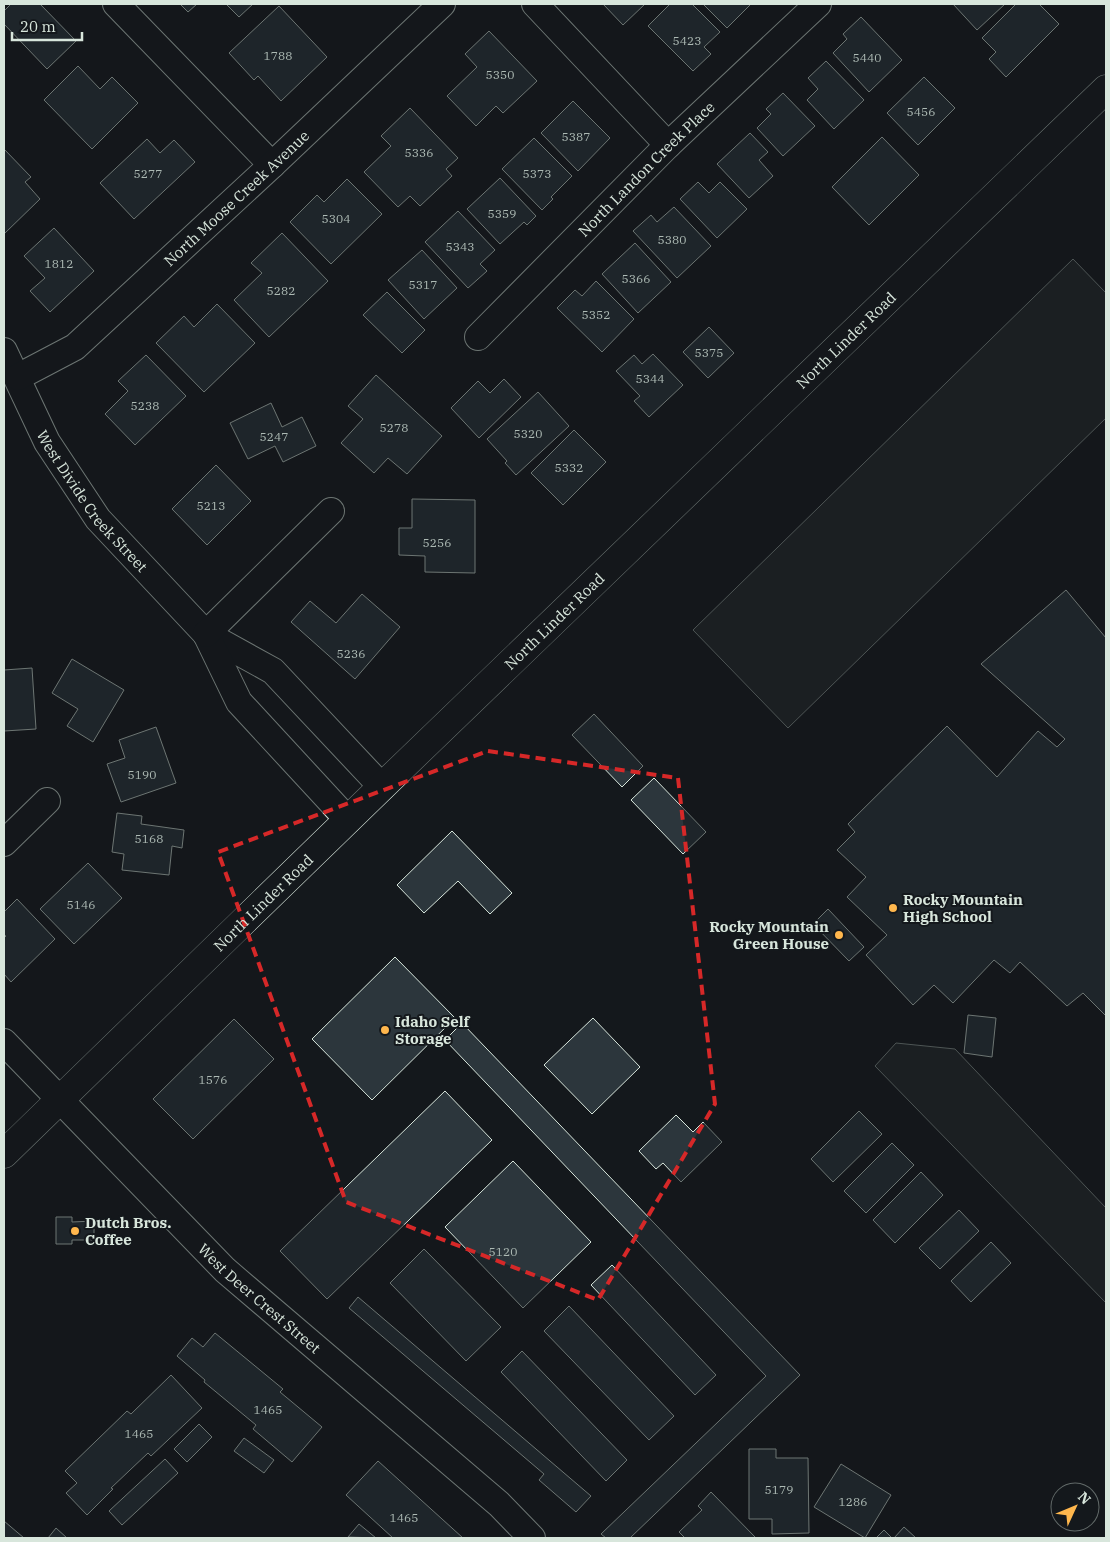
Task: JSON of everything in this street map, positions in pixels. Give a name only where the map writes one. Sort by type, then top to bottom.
[{"type":"main road","name":"North Linder Road","points":[[4,1154],[1106,88]]},
{"type":"street","points":[[116,4],[272,166]]},
{"type":"street","name":"North Moose Creek Avenue","points":[[18,377],[75,347],[272,166],[442,4]]},
{"type":"street","points":[[535,4],[668,145]]},
{"type":"street","name":"North Landon Creek Place","points":[[478,337],[668,145],[818,4]]},
{"type":"street","name":"West Divide Creek Street","points":[[4,351],[18,377],[47,442],[98,520],[206,634],[239,702],[348,820]]},
{"type":"street","points":[[206,634],[331,511]]},
{"type":"street","name":"West Divide Creek Street","points":[[206,634],[273,671],[382,787]]},
{"type":"street","points":[[4,843],[47,801]]},
{"type":"street","name":"West Deer Crest Street","points":[[4,1042],[225,1270],[499,1504],[532,1538]]},
{"type":"highlighted area","points":[[488,751],[678,778],[715,1104],[598,1300],[346,1202],[218,852]]},
{"type":"shaded area","points":[[1073,259],[1106,293],[1106,418],[788,728],[693,630]]},
{"type":"shaded area","points":[[896,1043],[955,1049],[1106,1208],[1106,1303],[875,1066]]},
{"type":"building","points":[[11,4],[40,4],[76,41],[47,69],[4,24],[4,11]]},
{"type":"building","points":[[180,4],[197,4],[188,12]]},
{"type":"building","points":[[226,4],[253,4],[239,17]]},
{"type":"building","points":[[603,4],[645,4],[623,25]]},
{"type":"building","points":[[670,4],[692,4],[720,32],[704,47],[711,54],[693,71],[648,26]]},
{"type":"building","points":[[703,4],[751,4],[727,28]]},
{"type":"building","points":[[953,4],[1005,4],[977,30]]},
{"type":"building","points":[[1016,4],[1039,4],[1059,24],[1006,77],[989,59],[996,52],[982,38]]},
{"type":"building","points":[[279,6],[327,57],[281,101],[258,76],[254,80],[229,53]]},
{"type":"building","points":[[861,17],[902,60],[869,92],[833,53],[847,39],[843,34]]},
{"type":"building","points":[[489,31],[537,81],[503,113],[496,106],[476,126],[447,96],[477,67],[465,54]]},
{"type":"building","points":[[826,61],[864,100],[834,129],[807,100],[818,89],[808,78]]},
{"type":"building","points":[[78,66],[100,89],[112,77],[138,103],[92,149],[44,100]]},
{"type":"building","points":[[924,77],[955,108],[918,145],[887,113]]},
{"type":"building","points":[[783,93],[815,126],[783,156],[757,128],[771,114],[766,109]]},
{"type":"building","points":[[573,101],[610,138],[578,171],[541,133]]},
{"type":"building","points":[[410,108],[458,158],[446,169],[452,176],[420,206],[410,196],[398,207],[364,172],[391,146],[381,136]]},
{"type":"building","points":[[750,133],[768,152],[759,160],[773,176],[749,198],[717,164]]},
{"type":"building","points":[[882,137],[919,175],[869,225],[832,187]]},
{"type":"building","points":[[534,138],[572,176],[551,197],[553,199],[542,210],[502,169]]},
{"type":"building","points":[[147,139],[160,153],[174,140],[195,162],[134,219],[100,183]]},
{"type":"building","points":[[4,149],[31,177],[25,182],[40,199],[4,234]]},
{"type":"building","points":[[500,178],[536,216],[527,225],[524,222],[500,244],[467,209]]},
{"type":"building","points":[[347,179],[382,214],[331,264],[290,222],[317,195],[324,202]]},
{"type":"building","points":[[698,182],[709,193],[720,182],[747,209],[717,238],[680,199]]},
{"type":"building","points":[[674,207],[711,246],[677,278],[633,231],[651,215],[657,222]]},
{"type":"building","points":[[458,211],[495,250],[480,264],[487,271],[468,288],[425,242]]},
{"type":"building","points":[[54,228],[94,271],[50,312],[30,291],[45,278],[24,256]]},
{"type":"building","points":[[282,233],[328,281],[269,337],[234,300],[262,273],[251,263]]},
{"type":"building","points":[[635,243],[671,282],[638,313],[602,274]]},
{"type":"building","points":[[422,250],[457,288],[424,319],[388,280]]},
{"type":"building","points":[[596,281],[634,319],[602,352],[557,308],[575,290],[582,296]]},
{"type":"building","points":[[387,292],[425,330],[402,353],[363,315]]},
{"type":"building","points":[[217,304],[255,343],[204,392],[156,343],[184,316],[194,327]]},
{"type":"building","points":[[709,327],[734,353],[708,378],[683,352]]},
{"type":"building","points":[[653,354],[683,385],[649,417],[634,401],[640,396],[616,371],[634,355],[642,364]]},
{"type":"building","points":[[146,355],[186,396],[135,445],[105,414],[128,391],[118,381]]},
{"type":"building","points":[[376,375],[442,436],[407,474],[388,458],[374,473],[341,443],[363,419],[348,406]]},
{"type":"building","points":[[504,379],[521,397],[479,438],[451,408],[478,381],[490,393]]},
{"type":"building","points":[[538,392],[569,426],[516,475],[505,463],[507,461],[487,439]]},
{"type":"building","points":[[271,403],[282,427],[302,417],[316,446],[283,462],[275,446],[248,459],[230,423]]},
{"type":"building","points":[[574,430],[606,462],[563,505],[531,473]]},
{"type":"building","points":[[216,465],[251,501],[207,545],[172,509]]},
{"type":"building","points":[[412,499],[475,500],[475,573],[425,572],[425,556],[399,555],[399,528],[412,528]]},
{"type":"building","points":[[1066,590],[1106,638],[1106,1016],[1083,993],[1067,1006],[1020,962],[1010,973],[994,960],[953,1003],[934,985],[913,1005],[866,955],[887,935],[847,897],[866,877],[837,850],[855,832],[848,824],[947,726],[997,777],[1038,731],[1057,747],[1065,739],[981,664]]},
{"type":"building","points":[[362,594],[400,627],[355,679],[291,622],[310,601],[336,623]]},
{"type":"building","points":[[72,659],[124,690],[93,742],[67,726],[78,709],[52,693]]},
{"type":"building","points":[[32,668],[36,729],[4,731],[4,670]]},
{"type":"building","points":[[594,714],[643,766],[622,787],[572,735]]},
{"type":"building","points":[[156,727],[176,783],[121,802],[107,764],[125,758],[119,740]]},
{"type":"building","points":[[654,778],[706,832],[683,854],[631,800]]},
{"type":"building","points":[[117,813],[142,816],[141,824],[184,830],[182,848],[172,846],[169,875],[122,870],[124,854],[112,852]]},
{"type":"building","points":[[452,831],[512,893],[490,914],[458,881],[424,913],[397,885]]},
{"type":"building","points":[[88,863],[122,898],[74,944],[40,909]]},
{"type":"building","points":[[17,899],[55,939],[11,982],[4,974],[4,938],[6,936],[4,935],[4,912]]},
{"type":"building","name":"Rocky Mountain Green House","points":[[828,909],[864,947],[849,961],[813,924]]},
{"type":"building","points":[[395,957],[455,1018],[372,1100],[312,1039]]},
{"type":"building","points":[[968,1015],[996,1018],[992,1057],[964,1053]]},
{"type":"building","points":[[593,1018],[640,1067],[592,1114],[544,1065]]},
{"type":"building","points":[[234,1019],[274,1059],[193,1139],[153,1099]]},
{"type":"building","points":[[462,1023],[800,1375],[630,1538],[606,1538],[601,1534],[766,1376],[445,1040]]},
{"type":"building","points":[[445,1091],[492,1140],[327,1299],[280,1251]]},
{"type":"building","points":[[859,1111],[882,1134],[833,1182],[811,1159]]},
{"type":"building","points":[[676,1115],[693,1132],[703,1122],[722,1142],[681,1182],[663,1163],[656,1169],[639,1151]]},
{"type":"building","points":[[892,1143],[914,1165],[866,1213],[844,1191]]},
{"type":"building","points":[[513,1161],[591,1242],[523,1308],[445,1227]]},
{"type":"building","points":[[921,1172],[943,1195],[895,1243],[873,1220]]},
{"type":"building","points":[[959,1210],[979,1231],[940,1269],[919,1248]]},
{"type":"building","name":"Dutch Bros. Coffee","points":[[56,1217],[72,1217],[72,1222],[94,1221],[94,1240],[72,1240],[72,1244],[56,1244]]},
{"type":"building","points":[[991,1242],[1011,1263],[971,1302],[951,1281]]},
{"type":"building","points":[[424,1249],[501,1327],[466,1361],[390,1283]]},
{"type":"building","points":[[612,1265],[716,1375],[695,1395],[591,1285]]},
{"type":"building","points":[[358,1297],[591,1496],[576,1512],[539,1480],[544,1474],[349,1308]]},
{"type":"building","points":[[569,1306],[674,1416],[649,1440],[544,1331]]},
{"type":"building","points":[[215,1333],[283,1389],[280,1392],[322,1427],[292,1462],[253,1429],[256,1425],[204,1382],[205,1380],[177,1356],[192,1338],[203,1347]]},
{"type":"building","points":[[522,1351],[627,1460],[606,1481],[501,1372]]},
{"type":"building","points":[[171,1375],[202,1408],[151,1456],[148,1453],[111,1488],[113,1489],[87,1515],[66,1493],[77,1483],[65,1471],[127,1411],[131,1414]]},
{"type":"building","points":[[199,1424],[212,1437],[187,1462],[174,1449]]},
{"type":"building","points":[[244,1438],[274,1460],[264,1473],[234,1451]]},
{"type":"building","points":[[749,1449],[776,1449],[776,1458],[808,1458],[809,1533],[772,1534],[772,1519],[749,1519]]},
{"type":"building","points":[[165,1459],[178,1473],[122,1525],[109,1511]]},
{"type":"building","points":[[378,1461],[463,1538],[393,1538],[346,1495]]},
{"type":"building","points":[[841,1464],[891,1495],[865,1538],[814,1507]]},
{"type":"building","points":[[711,1492],[756,1538],[685,1538],[679,1532],[702,1510],[698,1506]]},
{"type":"building","points":[[4,1521],[24,1538],[4,1538]]},
{"type":"building","points":[[359,1524],[376,1538],[348,1537]]},
{"type":"building","points":[[904,1527],[916,1538],[894,1538]]},
{"type":"building","points":[[56,1528],[67,1538],[48,1538]]},
{"type":"building","points":[[884,1530],[892,1538],[876,1538]]},
{"type":"place","name":"Rocky Mountain High School","points":[[893,908]]},
{"type":"place","name":"Rocky Mountain Green House","points":[[839,935]]},
{"type":"place","name":"Idaho Self Storage","points":[[385,1030]]},
{"type":"place","name":"Dutch Bros. Coffee","points":[[75,1231]]}]
